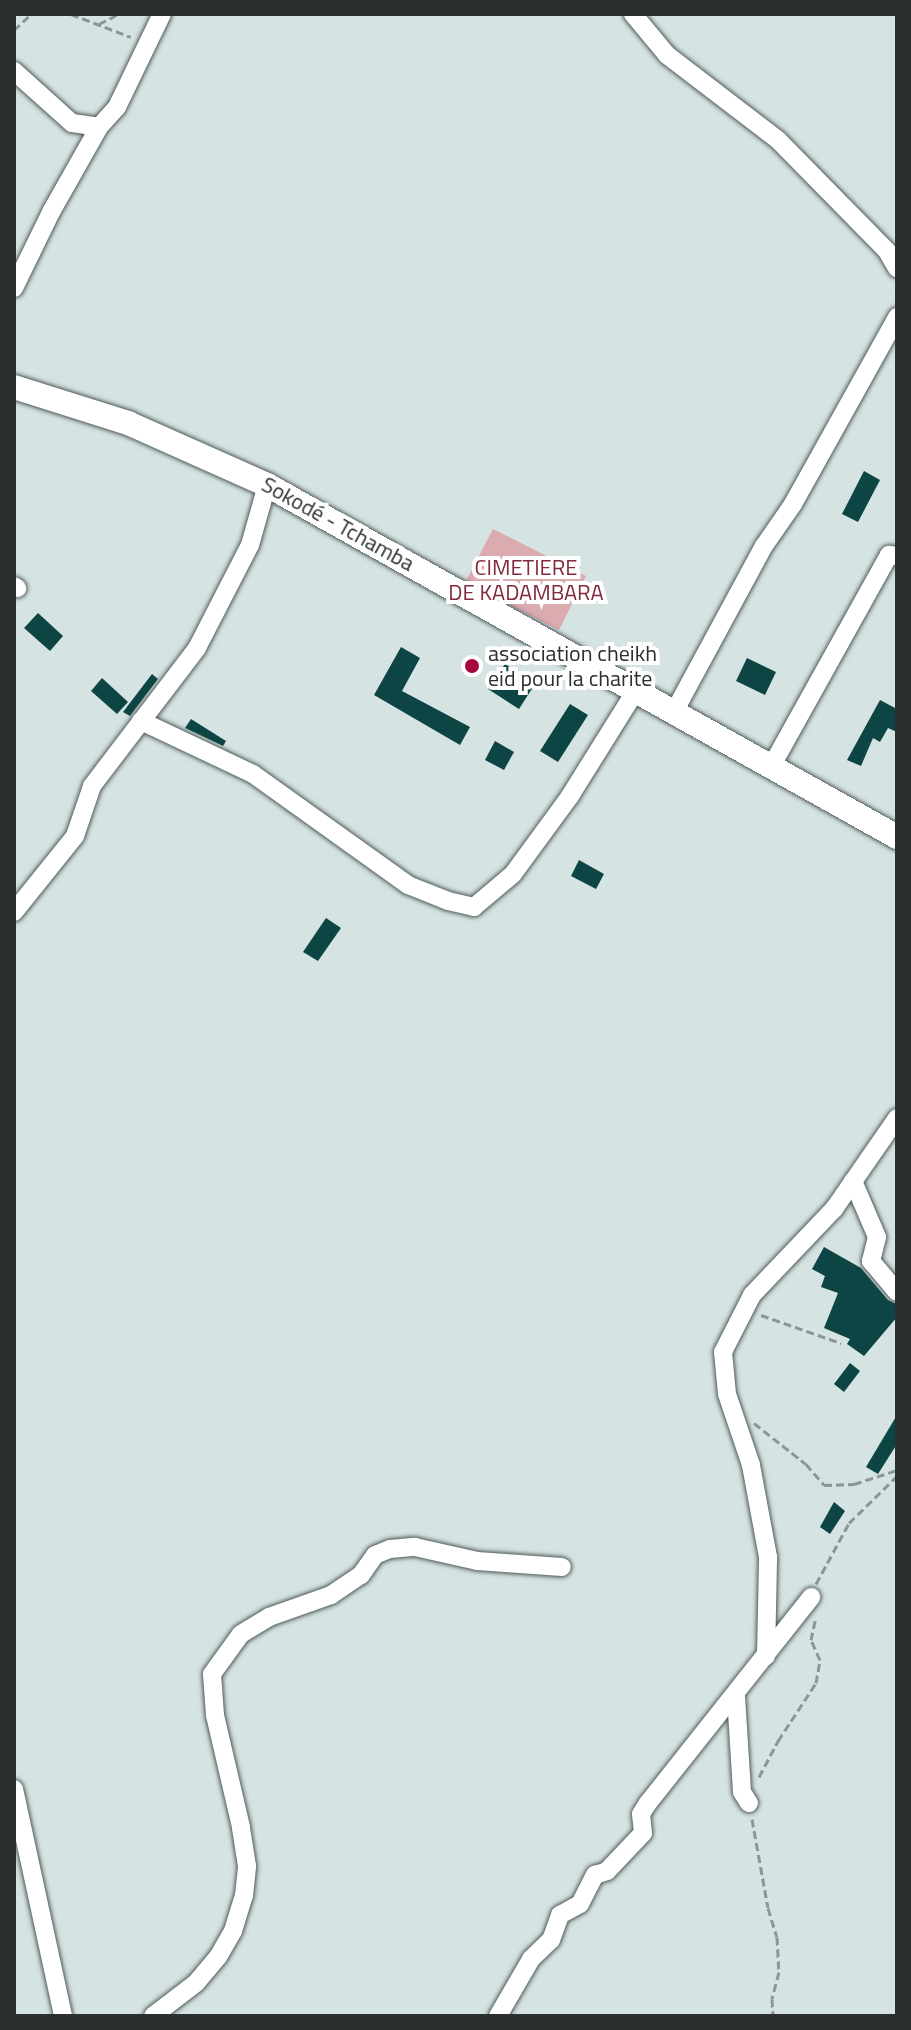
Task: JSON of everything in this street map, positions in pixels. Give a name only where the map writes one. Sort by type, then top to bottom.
[{"type":"main road","name":"Sokodé - Tchamba","points":[[14,387],[128,423],[267,485],[897,837]]},
{"type":"street","points":[[14,288],[51,212],[99,127],[117,107],[162,14]]},
{"type":"street","points":[[633,14],[667,55],[778,140],[887,251],[897,268]]},
{"type":"street","points":[[14,71],[72,123],[99,127]]},
{"type":"street","points":[[673,714],[764,546],[793,504],[897,317]]},
{"type":"street","points":[[14,912],[75,836],[92,786],[197,648],[250,545],[267,485]]},
{"type":"street","points":[[771,767],[889,555],[897,556]]},
{"type":"street","points":[[141,721],[253,774],[408,885],[448,901],[474,907],[513,874],[570,796],[635,692]]},
{"type":"street","points":[[766,1656],[768,1557],[751,1465],[727,1394],[723,1352],[752,1295],[834,1209],[897,1118]]},
{"type":"street","points":[[853,1181],[877,1237],[871,1261],[897,1292]]},
{"type":"street","points":[[153,2016],[196,1983],[218,1957],[233,1931],[244,1896],[245,1853],[215,1715],[212,1674],[241,1634],[269,1617],[331,1595],[361,1575],[375,1555],[390,1549],[415,1547],[477,1561],[562,1567]]},
{"type":"street","points":[[498,2016],[531,1959],[551,1940],[560,1915],[580,1904],[595,1875],[607,1871],[643,1833],[641,1814],[811,1597]]},
{"type":"street","points":[[736,1696],[742,1792],[749,1803]]},
{"type":"street","points":[[14,1789],[63,2016]]},
{"type":"path","points":[[14,30],[31,14]]},
{"type":"path","points":[[71,14],[148,43]]},
{"type":"path","points":[[99,24],[119,14]]},
{"type":"path","points":[[746,1310],[841,1343]]},
{"type":"path","points":[[727,1394],[763,1432],[806,1464],[824,1485],[854,1484],[897,1470]]},
{"type":"path","points":[[773,2016],[772,1999],[779,1972],[777,1937],[768,1908],[749,1803],[778,1741],[816,1683],[820,1660],[811,1640],[818,1621],[811,1597],[849,1523],[897,1476]]},
{"type":"green space","name":"CIMETIERE DE KADAMBARA","points":[[493,529],[586,576],[559,630],[465,583]]},
{"type":"building","points":[[864,471],[880,480],[858,522],[842,514]]},
{"type":"building","points":[[38,613],[63,636],[50,651],[24,628]]},
{"type":"building","points":[[401,647],[420,658],[402,691],[470,727],[460,745],[374,695]]},
{"type":"building","points":[[747,658],[776,672],[765,695],[736,681]]},
{"type":"building","points":[[505,664],[535,684],[519,709],[488,689]]},
{"type":"building","points":[[152,674],[158,679],[130,716],[123,712]]},
{"type":"building","points":[[102,678],[128,702],[117,714],[91,691]]},
{"type":"building","points":[[880,700],[897,709],[897,732],[888,728],[880,742],[873,738],[861,766],[847,760]]},
{"type":"building","points":[[570,704],[588,715],[558,762],[540,751]]},
{"type":"building","points":[[191,719],[226,741],[223,746],[185,728]]},
{"type":"building","points":[[495,741],[514,752],[504,770],[485,760]]},
{"type":"building","points":[[579,860],[604,874],[596,889],[571,876]]},
{"type":"building","points":[[326,918],[341,928],[318,961],[303,952]]},
{"type":"building","points":[[824,1247],[861,1268],[888,1300],[897,1304],[897,1317],[864,1356],[847,1344],[850,1339],[824,1328],[838,1293],[821,1287],[825,1276],[812,1269]]},
{"type":"building","points":[[850,1363],[860,1371],[844,1392],[834,1384]]},
{"type":"building","points":[[897,1415],[897,1444],[878,1474],[866,1467]]},
{"type":"building","points":[[834,1502],[845,1511],[830,1534],[820,1527]]},
{"type":"place","name":"association cheikh eid pour la charite","points":[[472,666]]}]
